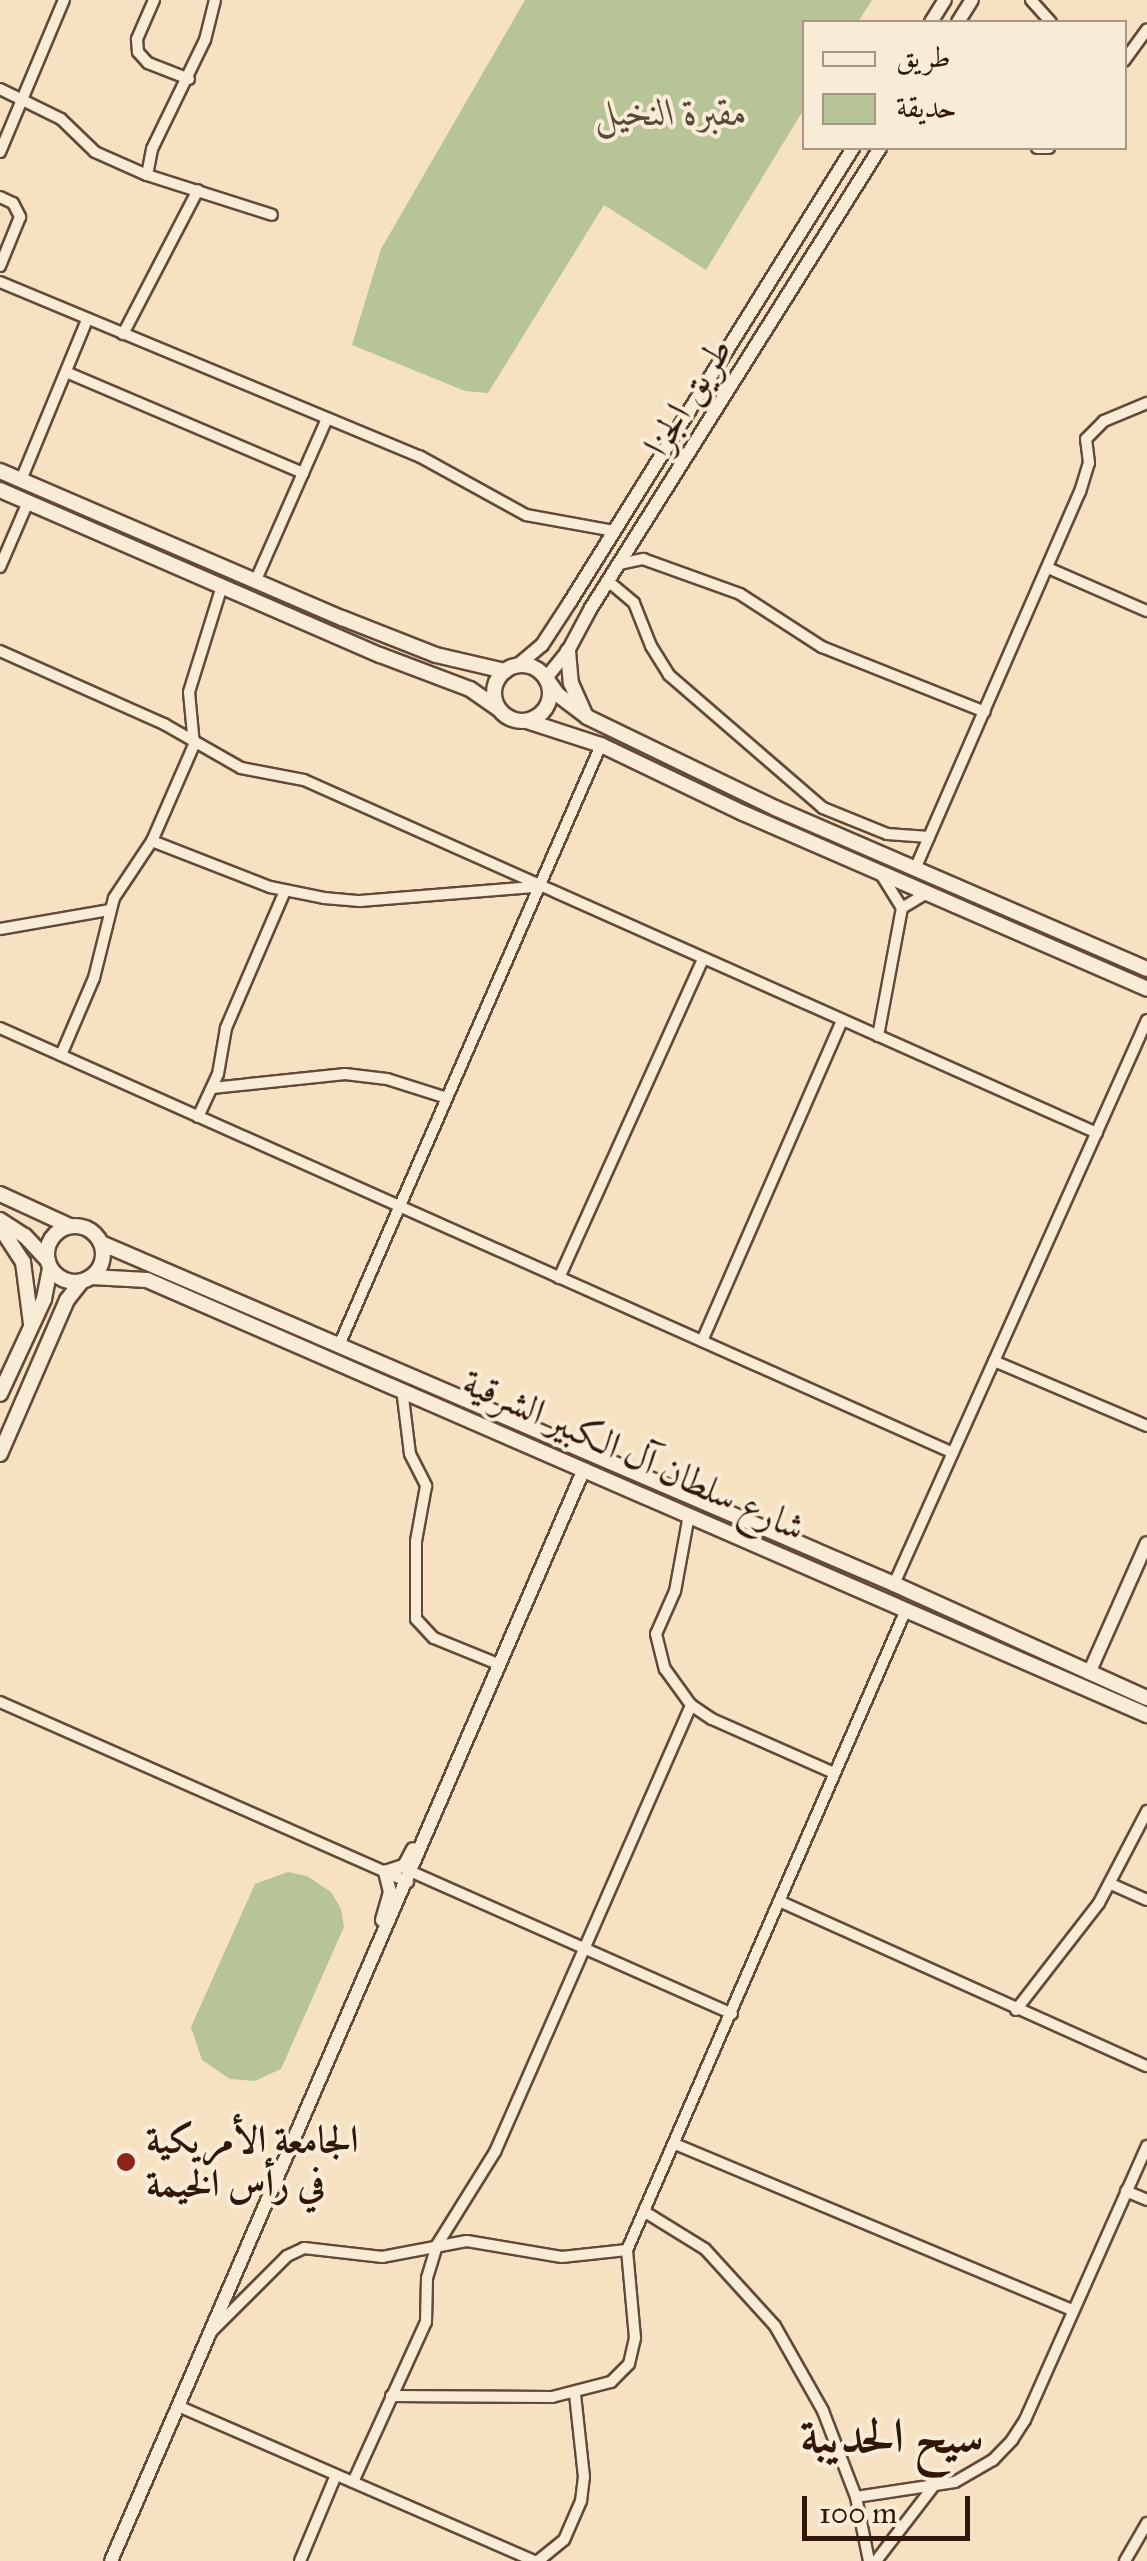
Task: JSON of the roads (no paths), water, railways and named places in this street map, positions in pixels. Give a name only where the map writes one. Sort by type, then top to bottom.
[{"type":"main road","points":[[0,471],[255,582],[436,654],[512,668],[534,667],[586,717],[915,870],[1147,969]]},
{"type":"main road","points":[[0,490],[470,689],[508,717],[601,745],[1147,989]]},
{"type":"main road","points":[[568,652],[571,682],[586,717]]},
{"type":"main road","points":[[499,709],[494,690],[512,668]]},
{"type":"main road","points":[[527,721],[539,716],[549,701],[546,678]]},
{"type":"main road","points":[[0,1194],[70,1226],[88,1228],[101,1243],[102,1262],[67,1300],[0,1454]]},
{"type":"main road","points":[[0,1224],[25,1236],[64,1280],[86,1279]]},
{"type":"main road","points":[[0,1224],[23,1262],[31,1326]]},
{"type":"main road","points":[[0,1394],[31,1326],[54,1234],[70,1226]]},
{"type":"main road","name":"شارع سلطان آل الكبير الشرقية","points":[[101,1243],[340,1343],[1147,1698]]},
{"type":"main road","name":"شارع سلطان آل الكبير الشرقية","points":[[86,1279],[146,1280],[1147,1714]]},
{"type":"street","points":[[0,152],[64,0]]},
{"type":"street","points":[[154,0],[136,39],[138,52],[148,62],[189,79]]},
{"type":"street","points":[[146,174],[152,150],[189,79],[215,0]]},
{"type":"street","points":[[1031,0],[1049,20]]},
{"type":"street","points":[[1127,56],[1147,29]]},
{"type":"street","points":[[0,89],[61,119],[95,152],[146,174],[272,215]]},
{"type":"street","name":"طريق الجزا","points":[[512,668],[542,645],[853,150]]},
{"type":"street","name":"طريق الجزا","points":[[546,678],[568,652],[618,564],[879,150]]},
{"type":"street","points":[[123,334],[198,190]]},
{"type":"street","points":[[0,196],[17,207],[20,216],[0,266]]},
{"type":"street","points":[[743,366],[728,366],[728,356],[780,265]]},
{"type":"street","points":[[0,282],[419,456],[526,515],[614,531]]},
{"type":"street","points":[[21,480],[87,320]]},
{"type":"street","points":[[66,372],[304,472]]},
{"type":"street","points":[[915,870],[1086,476],[1086,439],[1104,421],[1147,404]]},
{"type":"street","points":[[255,582],[327,419]]},
{"type":"street","points":[[0,566],[28,502]]},
{"type":"street","points":[[635,538],[643,558]]},
{"type":"street","points":[[618,564],[643,558],[758,602],[822,647],[985,712]]},
{"type":"street","points":[[1048,568],[1147,611]]},
{"type":"street","points":[[608,581],[634,603],[651,646],[669,675],[823,808],[887,834],[929,837]]},
{"type":"street","points":[[61,1056],[94,978],[109,910],[152,840],[194,744],[189,692],[222,586]]},
{"type":"street","points":[[0,651],[164,724],[241,768],[304,780],[1097,1132]]},
{"type":"street","points":[[340,1343],[601,745]]},
{"type":"street","points":[[152,840],[285,891],[360,900],[540,886]]},
{"type":"street","points":[[878,872],[902,908],[878,1036]]},
{"type":"street","points":[[198,1117],[212,1088],[226,1028],[285,891]]},
{"type":"street","points":[[902,908],[926,893]]},
{"type":"street","points":[[0,929],[109,910]]},
{"type":"street","points":[[559,1278],[703,959]]},
{"type":"street","points":[[702,1342],[842,1020]]},
{"type":"street","points":[[894,1584],[1147,1020]]},
{"type":"street","points":[[0,1028],[953,1453]]},
{"type":"street","points":[[212,1088],[345,1074],[386,1080],[447,1098]]},
{"type":"street","points":[[994,1361],[1147,1426]]},
{"type":"street","points":[[402,1389],[410,1454],[426,1486],[416,1541],[416,1620],[434,1638],[500,1664]]},
{"type":"street","points":[[111,2561],[584,1469]]},
{"type":"street","points":[[689,1515],[675,1591],[656,1634],[665,1669],[691,1705],[834,1773]]},
{"type":"street","points":[[1089,1673],[1147,1543]]},
{"type":"street","points":[[392,2396],[575,2394],[611,2382],[629,2364],[635,2338],[628,2250],[906,1610]]},
{"type":"street","points":[[0,1702],[385,1872],[410,1877],[732,2014]]},
{"type":"street","points":[[353,2482],[426,2322],[426,2278],[436,2244],[495,2152],[587,1952],[691,1705]]},
{"type":"street","points":[[1016,2010],[1111,1884],[1147,1811]]},
{"type":"street","points":[[385,1872],[404,1866],[434,1821]]},
{"type":"street","points":[[373,1961],[376,1936],[389,1899],[385,1872]]},
{"type":"street","points":[[1111,1884],[1147,1900]]},
{"type":"street","points":[[780,1901],[1147,2066]]},
{"type":"street","points":[[676,2144],[1072,2310]]},
{"type":"street","points":[[856,2497],[934,2486],[974,2473],[1012,2440],[1147,2146]]},
{"type":"street","points":[[1126,2191],[1147,2200]]},
{"type":"street","points":[[645,2212],[705,2249],[775,2326],[822,2412],[856,2497],[873,2561]]},
{"type":"street","points":[[210,2333],[286,2256],[304,2248],[382,2257],[467,2241],[562,2257],[628,2250]]},
{"type":"street","points":[[178,2406],[536,2561],[564,2540],[581,2500],[584,2477],[575,2394]]},
{"type":"street","points":[[300,2561],[336,2475]]},
{"type":"street","points":[[873,2561],[934,2486]]},
{"type":"street","points":[[1125,2561],[1147,2524]]},
{"type":"place","name":"الجامعة الأمريكية في رأس الخيمة","points":[[126,2162]]},
{"type":"district","name":"سيح الحديبة","points":[[892,2436]]},
{"type":"park label","name":"مقبرة النخيل","points":[[671,113]]}]
